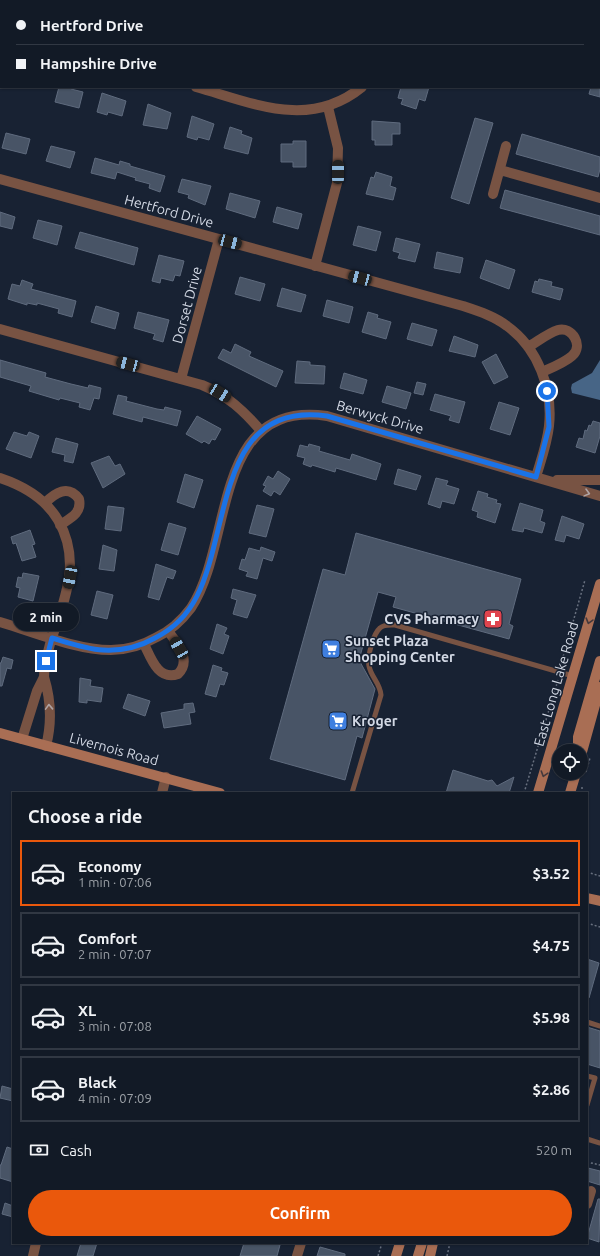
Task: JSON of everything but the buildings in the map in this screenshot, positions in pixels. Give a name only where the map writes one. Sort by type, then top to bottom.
[{"type":"main road","name":"East Long Lake Road","points":[[538,792],[600,584]]},
{"type":"main road","points":[[578,744],[578,737],[600,661]]},
{"type":"main road","points":[[584,744],[600,687]]},
{"type":"main road","name":"Livernois Road","points":[[0,733],[217,792]]},
{"type":"main road","points":[[570,792],[574,780]]},
{"type":"main road","points":[[588,898],[600,901]]},
{"type":"main road","points":[[396,1256],[400,1244]]},
{"type":"main road","points":[[418,1256],[422,1244]]},
{"type":"main road","points":[[430,1256],[433,1244]]},
{"type":"street","points":[[200,88],[283,110],[306,111],[328,107],[352,95],[361,88]]},
{"type":"street","points":[[315,266],[338,183],[338,148],[328,107]]},
{"type":"street","points":[[492,194],[506,146]]},
{"type":"street","points":[[500,170],[600,198]]},
{"type":"street","name":"Hertford Drive","points":[[0,179],[463,306],[490,315],[516,332],[528,348],[542,372],[547,391],[550,416],[546,442],[536,477]]},
{"type":"street","name":"Dorset Drive","points":[[181,379],[219,239]]},
{"type":"street","points":[[0,329],[211,388],[230,399],[246,413],[261,431]]},
{"type":"street","points":[[528,348],[558,330],[568,330],[575,337],[577,346],[572,356],[542,372]]},
{"type":"street","name":"Berwyck Drive","points":[[0,622],[52,638],[102,650],[121,649],[144,644],[168,631],[184,617],[203,584],[237,464],[245,449],[261,431],[273,423],[289,417],[309,415],[327,416],[600,496]]},
{"type":"street","points":[[0,478],[25,488],[45,503],[60,525],[68,545],[70,572],[68,586],[52,638],[44,677],[37,691],[22,739]]},
{"type":"street","name":"Berwyck Drive","points":[[547,480],[600,480]]},
{"type":"street","points":[[45,503],[54,494],[62,491],[72,492],[79,499],[79,510],[74,517],[60,525]]},
{"type":"street","points":[[144,644],[160,672],[169,676],[178,674],[184,665],[184,655],[168,631]]},
{"type":"street","points":[[44,677],[48,693],[50,718],[46,746]]},
{"type":"street","points":[[162,792],[166,777]]},
{"type":"street","points":[[588,1202],[593,1191]]},
{"type":"street","points":[[33,1256],[36,1244]]},
{"type":"street","points":[[297,1256],[301,1244]]},
{"type":"lane","points":[[352,792],[380,695],[377,681],[369,667],[369,657],[376,633],[380,627],[395,625],[573,676]]},
{"type":"lane","points":[[588,1022],[600,1026]]},
{"type":"lane","points":[[588,1076],[595,1078],[588,1102]]},
{"type":"lane","points":[[588,1139],[600,1143]]},
{"type":"path","points":[[524,792],[560,672],[585,580]]},
{"type":"path","points":[[588,872],[600,876]]},
{"type":"path","points":[[588,923],[600,927]]},
{"type":"path","points":[[588,1162],[600,1165]]},
{"type":"path","points":[[378,1256],[382,1244]]},
{"type":"path","points":[[447,1256],[450,1244]]},
{"type":"water","points":[[600,360],[600,400],[572,393],[572,384],[592,373]]},
{"type":"place","name":"CVS Pharmacy","points":[[493,619]]},
{"type":"place","name":"Sunset Plaza Shopping Center","points":[[331,649]]},
{"type":"place","name":"Kroger","points":[[338,721]]},
{"type":"route","points":[[46,661],[52,638],[89,648],[102,650],[121,649],[136,646],[164,634],[184,617],[203,584],[240,457],[253,438],[273,423],[281,419],[298,415],[327,416],[536,477],[549,427],[550,416],[547,391]]}]
